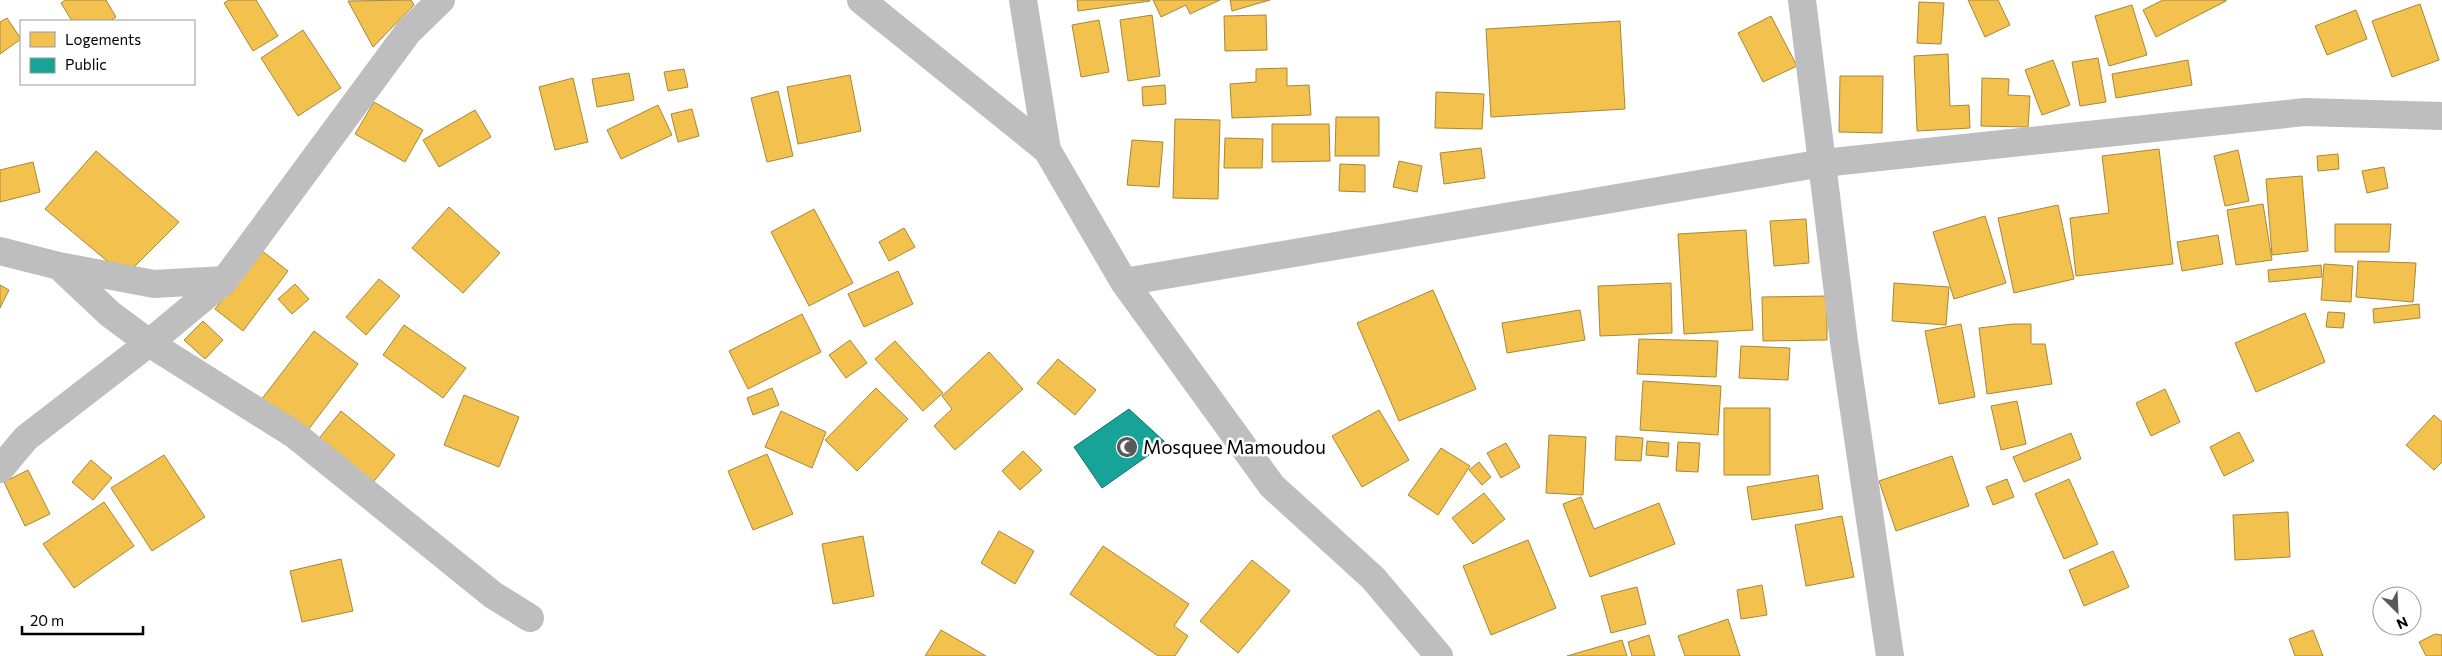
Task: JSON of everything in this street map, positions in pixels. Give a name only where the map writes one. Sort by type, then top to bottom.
[{"type":"street","points":[[0,469],[26,438],[149,343],[225,280],[408,32],[441,0]]},
{"type":"street","points":[[861,0],[1047,150],[1124,282],[1272,486],[1372,578],[1439,656]]},
{"type":"street","points":[[1023,0],[1047,150]]},
{"type":"street","points":[[1802,0],[1844,342],[1890,656]]},
{"type":"street","points":[[1124,282],[1823,163],[2305,112],[2442,116]]},
{"type":"street","points":[[0,251],[59,266],[154,284],[225,280]]},
{"type":"street","points":[[59,266],[110,314],[149,343],[295,434],[494,595],[530,618]]},
{"type":"building: Logements","points":[[65,0],[106,0],[116,17],[112,20],[71,20],[61,3]]},
{"type":"building: Logements","points":[[229,0],[256,0],[278,36],[253,51],[224,3]]},
{"type":"building: Logements","points":[[411,0],[414,5],[373,47],[348,1]]},
{"type":"building: Logements","points":[[1077,0],[1150,0],[1150,1],[1078,11]]},
{"type":"building: Logements","points":[[1153,0],[1220,0],[1190,14],[1186,5],[1161,17]]},
{"type":"building: Logements","points":[[1230,0],[1270,0],[1232,11]]},
{"type":"building: Logements","points":[[1968,0],[1998,0],[2010,25],[1985,37]]},
{"type":"building: Logements","points":[[2163,0],[2226,1],[2156,37],[2143,10]]},
{"type":"building: Logements","points":[[1919,2],[1944,3],[1941,44],[1917,43]]},
{"type":"building: Logements","points":[[2420,4],[2439,60],[2392,77],[2372,21]]},
{"type":"building: Logements","points":[[2132,5],[2147,55],[2109,66],[2095,16]]},
{"type":"building: Logements","points":[[2356,10],[2367,39],[2327,55],[2315,26]]},
{"type":"building: Logements","points":[[1152,15],[1160,76],[1128,81],[1120,20]]},
{"type":"building: Logements","points":[[1266,15],[1267,50],[1225,51],[1224,16]]},
{"type":"building: Logements","points":[[1771,16],[1797,66],[1763,82],[1738,33]]},
{"type":"building: Logements","points":[[7,18],[20,40],[0,54],[0,22]]},
{"type":"building: Logements","points":[[1099,20],[1109,72],[1081,77],[1072,25]]},
{"type":"building: Logements","points":[[1620,21],[1625,109],[1491,117],[1486,29]]},
{"type":"building: Logements","points":[[303,30],[341,88],[298,116],[261,58]]},
{"type":"building: Logements","points":[[1948,54],[1950,106],[1969,105],[1970,128],[1917,131],[1914,56]]},
{"type":"building: Logements","points":[[2098,58],[2106,102],[2080,106],[2072,62]]},
{"type":"building: Logements","points":[[2053,60],[2070,105],[2042,115],[2025,70]]},
{"type":"building: Logements","points":[[2188,60],[2192,85],[2116,98],[2112,74]]},
{"type":"building: Logements","points":[[1287,68],[1287,86],[1309,85],[1311,115],[1232,118],[1230,84],[1256,82],[1256,69]]},
{"type":"building: Logements","points":[[684,69],[688,87],[668,91],[664,72]]},
{"type":"building: Logements","points":[[629,73],[634,100],[597,107],[592,79]]},
{"type":"building: Logements","points":[[850,75],[861,131],[798,144],[787,87]]},
{"type":"building: Logements","points":[[1840,76],[1883,76],[1882,133],[1839,132]]},
{"type":"building: Logements","points":[[573,78],[588,142],[555,150],[539,87]]},
{"type":"building: Logements","points":[[1982,78],[2009,79],[2008,95],[2030,96],[2028,127],[1981,126]]},
{"type":"building: Logements","points":[[1165,85],[1166,104],[1143,106],[1142,87]]},
{"type":"building: Logements","points":[[778,91],[793,156],[767,162],[751,98]]},
{"type":"building: Logements","points":[[1436,92],[1484,94],[1482,129],[1435,128]]},
{"type":"building: Logements","points":[[374,102],[423,130],[405,162],[355,134]]},
{"type":"building: Logements","points":[[658,105],[672,135],[621,159],[607,130]]},
{"type":"building: Logements","points":[[692,109],[699,136],[678,142],[671,114]]},
{"type":"building: Logements","points":[[475,110],[491,137],[439,167],[423,140]]},
{"type":"building: Logements","points":[[1336,117],[1379,117],[1379,156],[1335,156]]},
{"type":"building: Logements","points":[[1175,119],[1220,120],[1218,199],[1173,198]]},
{"type":"building: Logements","points":[[1272,124],[1329,124],[1330,161],[1272,162]]},
{"type":"building: Logements","points":[[1225,138],[1263,139],[1262,168],[1224,168]]},
{"type":"building: Logements","points":[[1132,140],[1163,142],[1159,187],[1127,185]]},
{"type":"building: Logements","points":[[1481,148],[1485,178],[1444,184],[1440,153]]},
{"type":"building: Logements","points":[[2159,149],[2173,264],[2076,276],[2070,218],[2109,213],[2102,156]]},
{"type":"building: Logements","points":[[2238,150],[2249,201],[2225,206],[2214,156]]},
{"type":"building: Logements","points":[[96,151],[179,222],[125,276],[45,209]]},
{"type":"building: Logements","points":[[2338,154],[2339,169],[2318,171],[2317,156]]},
{"type":"building: Logements","points":[[1399,161],[1422,166],[1417,192],[1393,187]]},
{"type":"building: Logements","points":[[33,162],[40,192],[0,202],[0,170]]},
{"type":"building: Logements","points":[[1340,164],[1365,165],[1365,192],[1339,191]]},
{"type":"building: Logements","points":[[2384,167],[2388,188],[2367,193],[2362,171]]},
{"type":"building: Logements","points":[[2302,176],[2308,251],[2272,255],[2266,179]]},
{"type":"building: Logements","points":[[2263,204],[2272,260],[2236,265],[2227,210]]},
{"type":"building: Logements","points":[[2058,205],[2074,279],[2014,293],[1998,218]]},
{"type":"building: Logements","points":[[449,207],[500,253],[463,293],[412,248]]},
{"type":"building: Logements","points":[[814,209],[853,283],[809,306],[771,232]]},
{"type":"building: Logements","points":[[1985,216],[2006,283],[1954,299],[1933,232]]},
{"type":"building: Logements","points":[[1806,219],[1809,263],[1774,266],[1770,221]]},
{"type":"building: Logements","points":[[2335,224],[2391,224],[2389,252],[2335,252]]},
{"type":"building: Logements","points":[[904,228],[915,247],[889,261],[879,242]]},
{"type":"building: Logements","points":[[1746,230],[1753,330],[1684,334],[1678,234]]},
{"type":"building: Logements","points":[[2218,235],[2223,264],[2182,271],[2177,242]]},
{"type":"building: Logements","points":[[261,250],[288,271],[243,331],[215,309]]},
{"type":"building: Logements","points":[[2358,261],[2416,263],[2413,302],[2356,297]]},
{"type":"building: Logements","points":[[2324,264],[2353,266],[2351,302],[2321,300]]},
{"type":"building: Logements","points":[[2321,265],[2322,277],[2269,282],[2268,270]]},
{"type":"building: Logements","points":[[898,271],[913,304],[864,327],[848,294]]},
{"type":"building: Logements","points":[[379,279],[400,296],[366,335],[346,317]]},
{"type":"building: Logements","points":[[1671,283],[1672,333],[1600,336],[1598,286]]},
{"type":"building: Logements","points":[[1894,283],[1949,287],[1946,325],[1892,321]]},
{"type":"building: Logements","points":[[295,284],[309,299],[292,314],[278,299]]},
{"type":"building: Logements","points":[[0,285],[9,290],[0,308]]},
{"type":"building: Logements","points":[[1433,290],[1476,389],[1399,421],[1357,323]]},
{"type":"building: Logements","points":[[1827,296],[1827,340],[1763,341],[1762,297]]},
{"type":"building: Logements","points":[[2419,304],[2420,318],[2374,323],[2373,309]]},
{"type":"building: Logements","points":[[1580,310],[1585,340],[1507,353],[1502,323]]},
{"type":"building: Logements","points":[[2328,312],[2345,313],[2343,328],[2326,327]]},
{"type":"building: Logements","points":[[2305,313],[2325,362],[2256,392],[2235,343]]},
{"type":"building: Logements","points":[[802,314],[821,352],[748,389],[729,351]]},
{"type":"building: Logements","points":[[203,321],[223,340],[205,359],[184,340]]},
{"type":"building: Logements","points":[[1961,324],[1975,397],[1939,404],[1925,331]]},
{"type":"building: Logements","points":[[2031,324],[2031,344],[2045,344],[2052,384],[1987,394],[1979,328]]},
{"type":"building: Logements","points":[[404,325],[466,368],[443,398],[383,355]]},
{"type":"building: Logements","points":[[314,331],[358,364],[305,434],[261,400]]},
{"type":"building: Logements","points":[[1639,339],[1718,341],[1716,377],[1637,374]]},
{"type":"building: Logements","points":[[850,340],[867,363],[846,378],[829,355]]},
{"type":"building: Logements","points":[[895,341],[943,393],[923,411],[875,359]]},
{"type":"building: Logements","points":[[1741,346],[1790,348],[1788,380],[1739,378]]},
{"type":"building: Logements","points":[[989,352],[1023,389],[955,450],[934,426],[952,409],[942,396]]},
{"type":"building: Logements","points":[[1058,359],[1096,390],[1075,415],[1037,383]]},
{"type":"building: Logements","points":[[1643,381],[1721,386],[1718,435],[1640,430]]},
{"type":"building: Logements","points":[[772,388],[779,405],[753,415],[747,398]]},
{"type":"building: Logements","points":[[876,388],[908,419],[857,471],[825,440]]},
{"type":"building: Logements","points":[[2165,389],[2180,422],[2151,436],[2136,403]]},
{"type":"building: Logements","points":[[464,395],[519,417],[499,467],[444,445]]},
{"type":"building: Logements","points":[[2017,401],[2026,444],[2001,450],[1991,406]]},
{"type":"building: Logements","points":[[1724,408],[1770,408],[1770,475],[1724,475]]},
{"type":"building: Logements","points":[[1379,410],[1409,460],[1362,487],[1332,436]]},
{"type":"building: Logements","points":[[341,411],[395,455],[367,490],[313,446]]},
{"type":"building: Logements","points":[[781,411],[826,432],[812,468],[765,447]]},
{"type":"building: Logements","points":[[2434,415],[2442,422],[2442,462],[2434,470],[2406,445]]},
{"type":"building: Logements","points":[[2239,432],[2254,461],[2224,476],[2210,447]]},
{"type":"building: Logements","points":[[2071,433],[2081,459],[2024,482],[2013,457]]},
{"type":"building: Logements","points":[[1549,435],[1586,437],[1583,495],[1546,493]]},
{"type":"building: Logements","points":[[1616,436],[1643,438],[1641,461],[1615,460]]},
{"type":"building: Logements","points":[[1647,441],[1669,443],[1668,457],[1646,455]]},
{"type":"building: Logements","points":[[1678,442],[1700,443],[1698,472],[1676,471]]},
{"type":"building: Logements","points":[[1506,443],[1520,467],[1501,478],[1487,453]]},
{"type":"building: Logements","points":[[1441,448],[1470,466],[1438,515],[1408,495]]},
{"type":"building: Logements","points":[[1023,451],[1042,470],[1020,490],[1002,471]]},
{"type":"building: Logements","points":[[767,454],[793,514],[753,530],[728,471]]},
{"type":"building: Logements","points":[[164,455],[205,517],[152,551],[111,488]]},
{"type":"building: Logements","points":[[1952,456],[1969,506],[1896,531],[1879,481]]},
{"type":"building: Logements","points":[[91,460],[112,478],[93,500],[72,482]]},
{"type":"building: Logements","points":[[1479,462],[1491,477],[1482,485],[1469,470]]},
{"type":"building: Logements","points":[[28,470],[50,514],[25,526],[4,482]]},
{"type":"building: Logements","points":[[1818,475],[1823,509],[1752,520],[1747,487]]},
{"type":"building: Logements","points":[[2007,479],[2014,497],[1993,505],[1986,487]]},
{"type":"building: Logements","points":[[2069,479],[2098,544],[2064,559],[2035,494]]},
{"type":"building: Logements","points":[[1484,493],[1505,519],[1473,544],[1452,518]]},
{"type":"building: Logements","points":[[1581,497],[1594,529],[1659,503],[1675,544],[1590,577],[1563,504]]},
{"type":"building: Logements","points":[[104,502],[134,546],[74,588],[43,544]]},
{"type":"building: Logements","points":[[2288,512],[2290,557],[2235,560],[2233,515]]},
{"type":"building: Logements","points":[[1842,516],[1854,577],[1806,586],[1795,525]]},
{"type":"building: Logements","points":[[999,531],[1034,551],[1015,584],[981,563]]},
{"type":"building: Logements","points":[[863,536],[874,596],[833,604],[822,544]]},
{"type":"building: Logements","points":[[1528,540],[1556,608],[1491,635],[1463,566]]},
{"type":"building: Logements","points":[[1103,546],[1189,604],[1174,626],[1188,636],[1175,656],[1158,656],[1070,594]]},
{"type":"building: Logements","points":[[2113,551],[2129,587],[2084,606],[2069,570]]},
{"type":"building: Logements","points":[[341,559],[353,611],[302,622],[290,571]]},
{"type":"building: Logements","points":[[1252,560],[1290,591],[1238,653],[1200,621]]},
{"type":"building: Logements","points":[[1762,585],[1767,615],[1741,619],[1737,590]]},
{"type":"building: Logements","points":[[1637,587],[1646,624],[1611,633],[1601,596]]},
{"type":"building: Logements","points":[[1728,619],[1740,656],[1685,656],[1678,636]]},
{"type":"building: Logements","points":[[941,630],[986,656],[925,656]]},
{"type":"building: Logements","points":[[2313,630],[2323,656],[2295,656],[2289,639]]},
{"type":"building: Logements","points":[[2435,634],[2442,635],[2442,656],[2426,656],[2419,642]]},
{"type":"building: Logements","points":[[1649,635],[1655,656],[1632,656],[1628,642]]},
{"type":"building: Logements","points":[[1622,640],[1627,656],[1567,656]]},
{"type":"building: Public","points":[[1129,409],[1166,443],[1102,488],[1074,447]]},
{"type":"place","name":"Mosquee Mamoudou","points":[[1127,447]]}]
